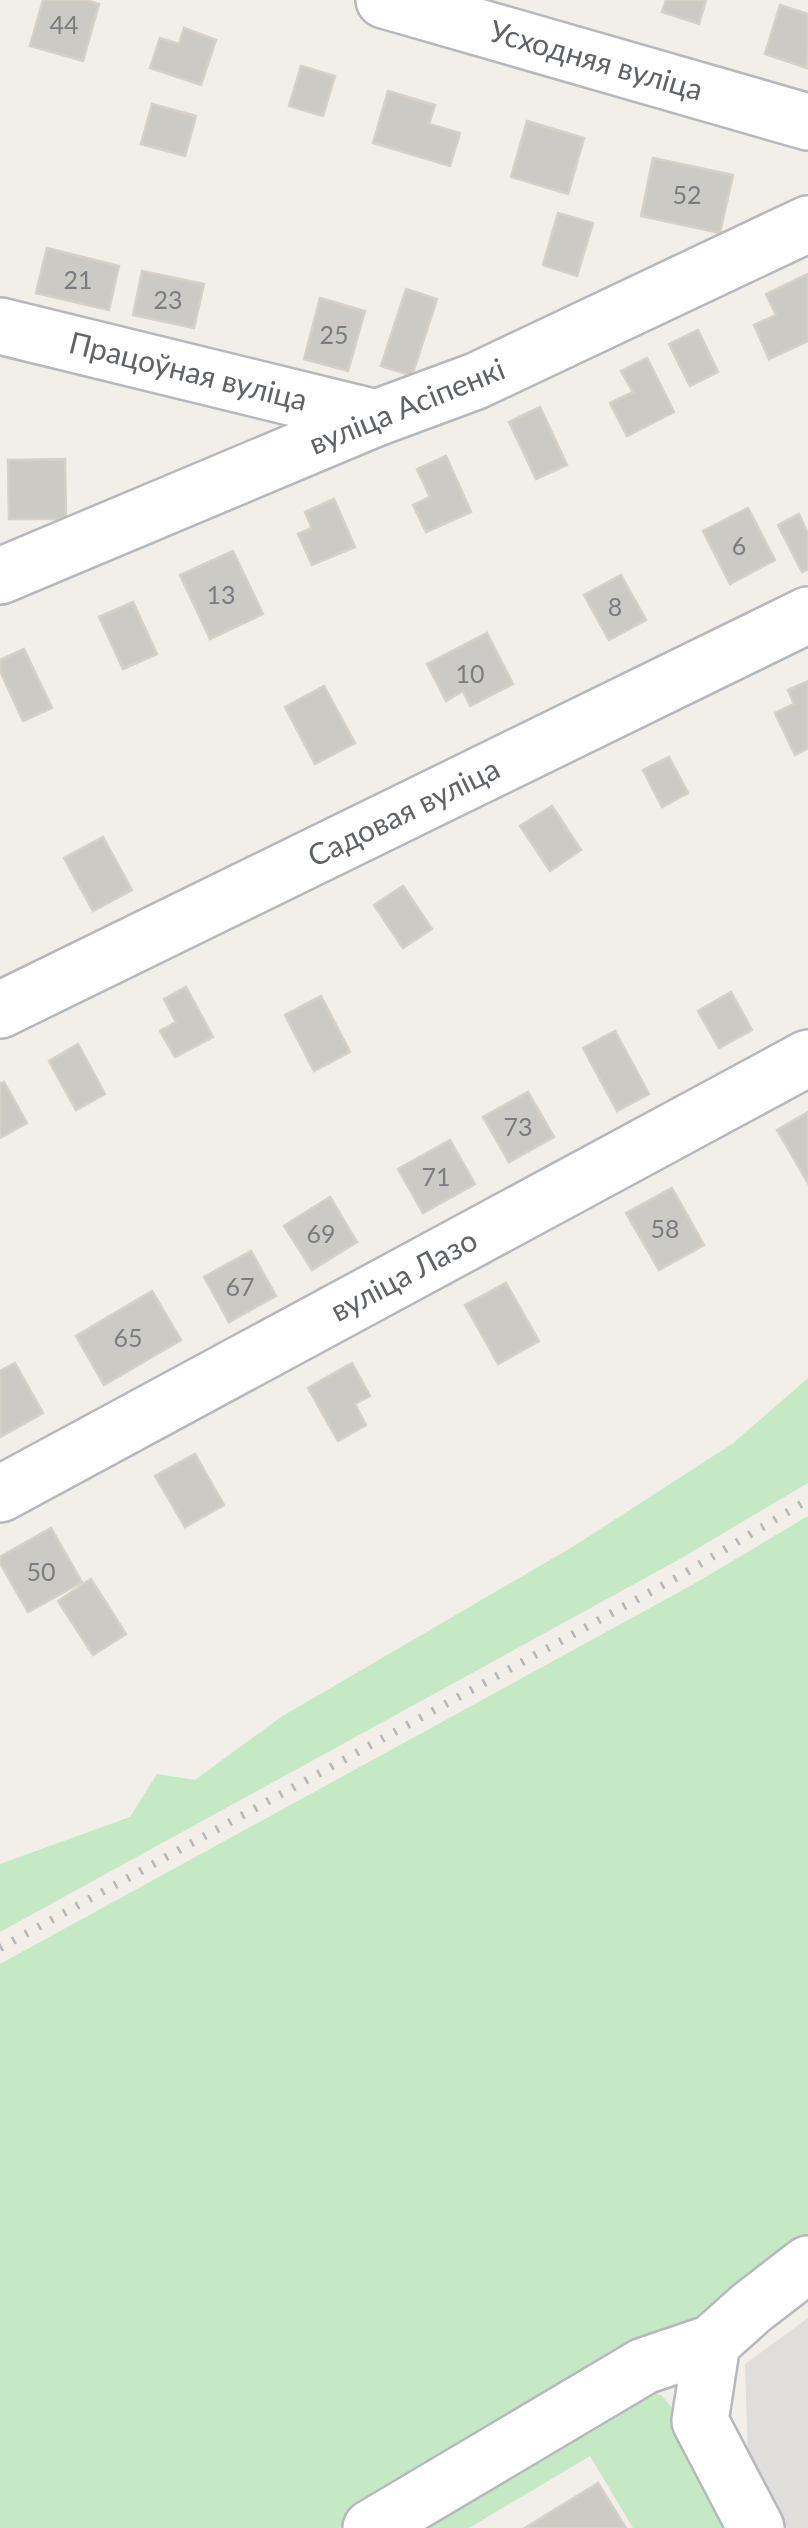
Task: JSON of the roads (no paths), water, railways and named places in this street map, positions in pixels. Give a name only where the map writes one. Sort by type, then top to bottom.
[{"type":"street","name":"Усходняя вуліца","points":[[384,0],[808,122]]},
{"type":"street","name":"вуліца Асіпенкі","points":[[0,576],[376,418],[476,381],[808,224]]},
{"type":"street","name":"Працоўная вуліца","points":[[0,326],[376,418]]},
{"type":"street","name":"Садовая вуліца","points":[[0,1010],[808,616]]},
{"type":"street","name":"вуліца Лазо","points":[[0,1494],[808,1058]]},
{"type":"street","points":[[371,2528],[644,2366],[712,2342],[808,2264]]},
{"type":"street","points":[[712,2342],[700,2421],[756,2528]]},
{"type":"railway","points":[[0,1948],[685,1573],[808,1500]]}]
